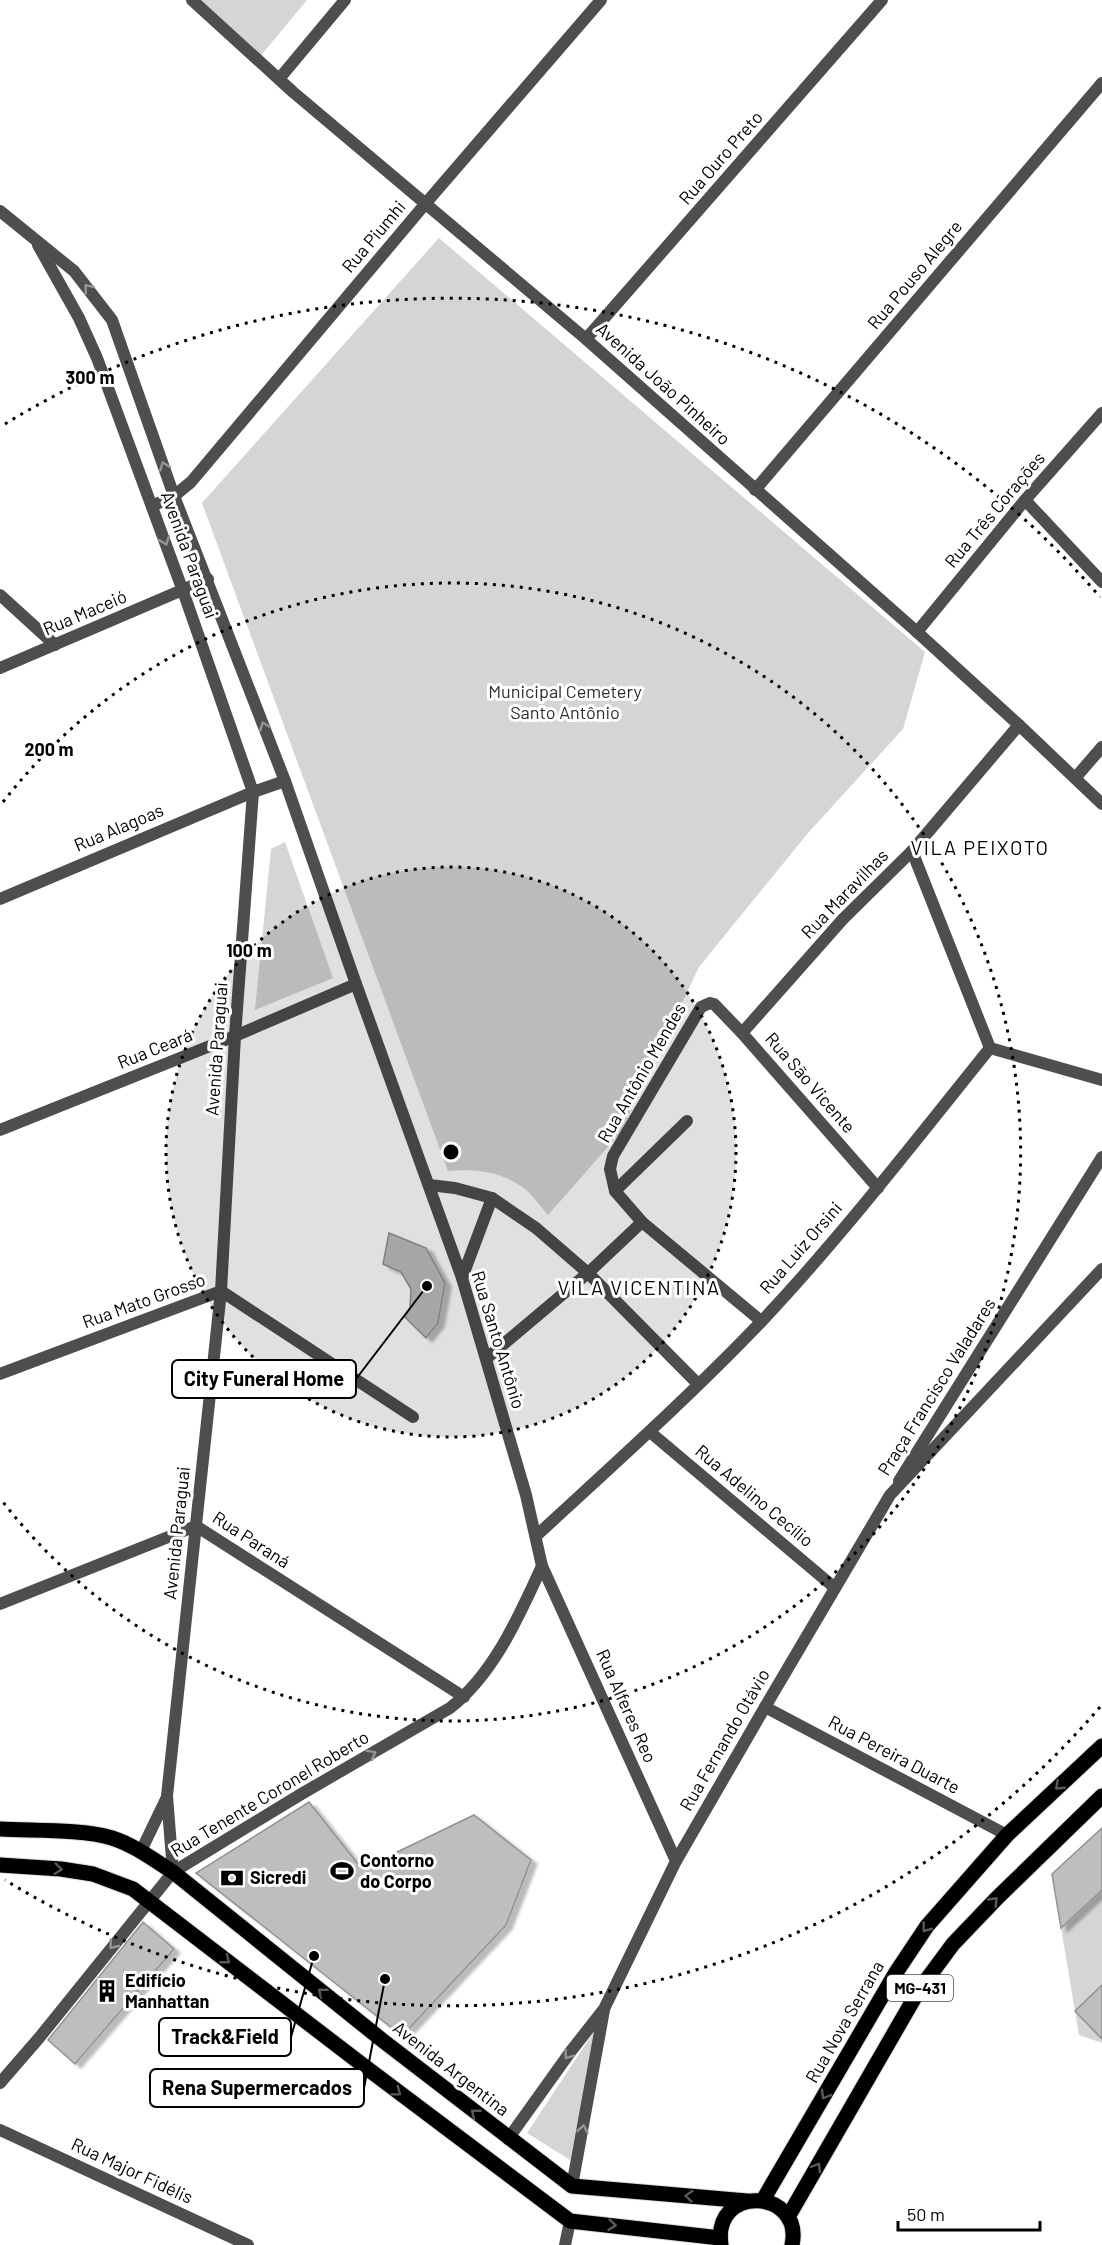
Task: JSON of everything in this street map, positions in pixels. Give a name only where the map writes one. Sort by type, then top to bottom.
[{"type":"main road","name":"Rua Nova Serrana","points":[[763,2200],[920,1935],[1007,1835],[1102,1746]]},
{"type":"main road","name":"MG-431","points":[[788,2217],[919,1990],[953,1944],[1102,1796]]},
{"type":"main road","name":"Avenida Argentina","points":[[0,1829],[80,1833],[112,1838],[141,1851],[173,1872],[382,2040],[572,2186]]},
{"type":"main road","points":[[0,1865],[61,1869],[93,1874],[133,1889],[364,2067],[570,2221],[720,2241],[724,2218],[738,2205],[747,2201]]},
{"type":"main road","points":[[572,2186],[747,2201],[763,2200],[773,2204],[788,2217],[794,2241]]},
{"type":"street","name":"Avenida João Pinheiro","points":[[192,0],[279,79],[586,339],[917,632],[1076,777],[1102,804]]},
{"type":"street","points":[[279,79],[345,0]]},
{"type":"street","name":"Rua Piumhi","points":[[152,506],[174,496],[191,482],[601,0]]},
{"type":"street","name":"Rua Ouro Preto","points":[[586,339],[882,0]]},
{"type":"street","name":"Rua Pouso Alegre","points":[[755,490],[1102,83]]},
{"type":"street","name":"Avenida Paraguai","points":[[0,211],[74,271],[112,320],[174,496],[285,781],[356,984]]},
{"type":"street","name":"Avenida Paraguai","points":[[33,238],[74,310],[97,358],[254,792],[236,1036],[221,1291],[167,1796],[173,1872]]},
{"type":"street","name":"Rua Três Corações","points":[[917,632],[1025,500],[1102,413]]},
{"type":"street","points":[[1025,500],[1102,582]]},
{"type":"street","name":"Rua Maceió","points":[[0,668],[208,579]]},
{"type":"street","points":[[0,595],[55,645]]},
{"type":"street","name":"Rua Maravilhas","points":[[742,1033],[843,919],[912,851],[1019,725]]},
{"type":"street","points":[[1076,777],[1102,747]]},
{"type":"street","name":"Rua Alagoas","points":[[0,899],[285,781]]},
{"type":"street","points":[[912,851],[990,1048],[1102,1080]]},
{"type":"street","name":"Rua Ceará","points":[[0,1130],[236,1036],[356,984]]},
{"type":"street","name":"Rua Santo Antônio","points":[[356,984],[462,1278],[487,1358],[536,1536],[542,1566]]},
{"type":"street","name":"Rua Antônio Mendes","points":[[615,1191],[610,1169],[614,1156],[696,1013],[706,1004],[714,1004]]},
{"type":"street","name":"Rua São Vicente","points":[[714,1004],[878,1188]]},
{"type":"street","name":"Rua Luiz Orsini","points":[[536,1536],[650,1432],[760,1322],[878,1188],[990,1048]]},
{"type":"street","points":[[687,1121],[615,1191],[642,1222],[760,1322]]},
{"type":"street","name":"Praça Francisco Valadares","points":[[890,1495],[1102,1157]]},
{"type":"street","points":[[429,1185],[455,1188],[492,1198],[536,1228],[588,1273],[698,1384]]},
{"type":"street","points":[[462,1278],[492,1198]]},
{"type":"street","points":[[487,1358],[588,1273],[642,1222]]},
{"type":"street","name":"Praça Francisco Valadares","points":[[890,1495],[1102,1269]]},
{"type":"street","name":"Rua Mato Grosso","points":[[0,1374],[221,1291],[413,1417]]},
{"type":"street","name":"Rua Adelino Cecílio","points":[[650,1432],[835,1588]]},
{"type":"street","name":"Rua Fernando Otávio","points":[[604,2009],[676,1861],[890,1495]]},
{"type":"street","name":"Rua Paraná","points":[[0,1604],[196,1526],[464,1697]]},
{"type":"street","points":[[464,1697],[511,1631],[542,1566]]},
{"type":"street","name":"Rua Alferes Reo","points":[[542,1566],[676,1861]]},
{"type":"street","name":"Rua Tenente Coronel Roberto","points":[[0,2083],[173,1872],[450,1708],[464,1697]]},
{"type":"street","name":"Rua Pereira Duarte","points":[[765,1707],[1007,1835]]},
{"type":"street","name":"Avenida Paraguai","points":[[141,1851],[167,1796]]},
{"type":"street","points":[[508,2139],[604,2009]]},
{"type":"street","points":[[572,2186],[604,2009]]},
{"type":"street","name":"Rua Major Fidélis","points":[[0,2130],[249,2245]]},
{"type":"street","points":[[565,2245],[570,2221]]},
{"type":"green space","points":[[195,0],[307,0],[258,59]]},
{"type":"green space","name":"Municipal Cemetery Santo Antônio","points":[[439,238],[925,652],[903,729],[808,833],[699,967],[621,1132],[548,1215],[526,1190],[505,1177],[477,1171],[448,1171],[202,503]]},
{"type":"green space","points":[[285,842],[333,978],[255,1010],[271,849]]},
{"type":"green space","points":[[1102,1828],[1102,2043],[1079,2035],[1052,1874]]},
{"type":"green space","points":[[595,2030],[570,2160],[527,2133]]},
{"type":"building","points":[[389,1233],[426,1248],[445,1283],[438,1323],[426,1338],[405,1317],[410,1308],[411,1289],[401,1272],[383,1264]]},
{"type":"building","points":[[309,1802],[362,1869],[474,1815],[531,1860],[506,1925],[402,2036],[196,1873]]},
{"type":"building","points":[[1102,1828],[1102,1890],[1061,1928],[1052,1874]]},
{"type":"building","name":"Edifício Manhattan","points":[[143,1922],[174,1949],[75,2064],[48,2040]]},
{"type":"building","points":[[1102,1985],[1102,2039],[1075,2011]]},
{"type":"place","name":"City Funeral Home","points":[[427,1286]]},
{"type":"place","name":"Contorno do Corpo","points":[[342,1871]]},
{"type":"place","name":"Sicredi","points":[[232,1878]]},
{"type":"place","name":"Track&Field","points":[[314,1956]]},
{"type":"place","name":"Rena Supermercados","points":[[385,1979]]},
{"type":"place","name":"Edifício Manhattan","points":[[107,1991]]},
{"type":"district","name":"VILA PEIXOTO","points":[[980,848]]},
{"type":"district","name":"VILA VICENTINA","points":[[639,1288]]}]
